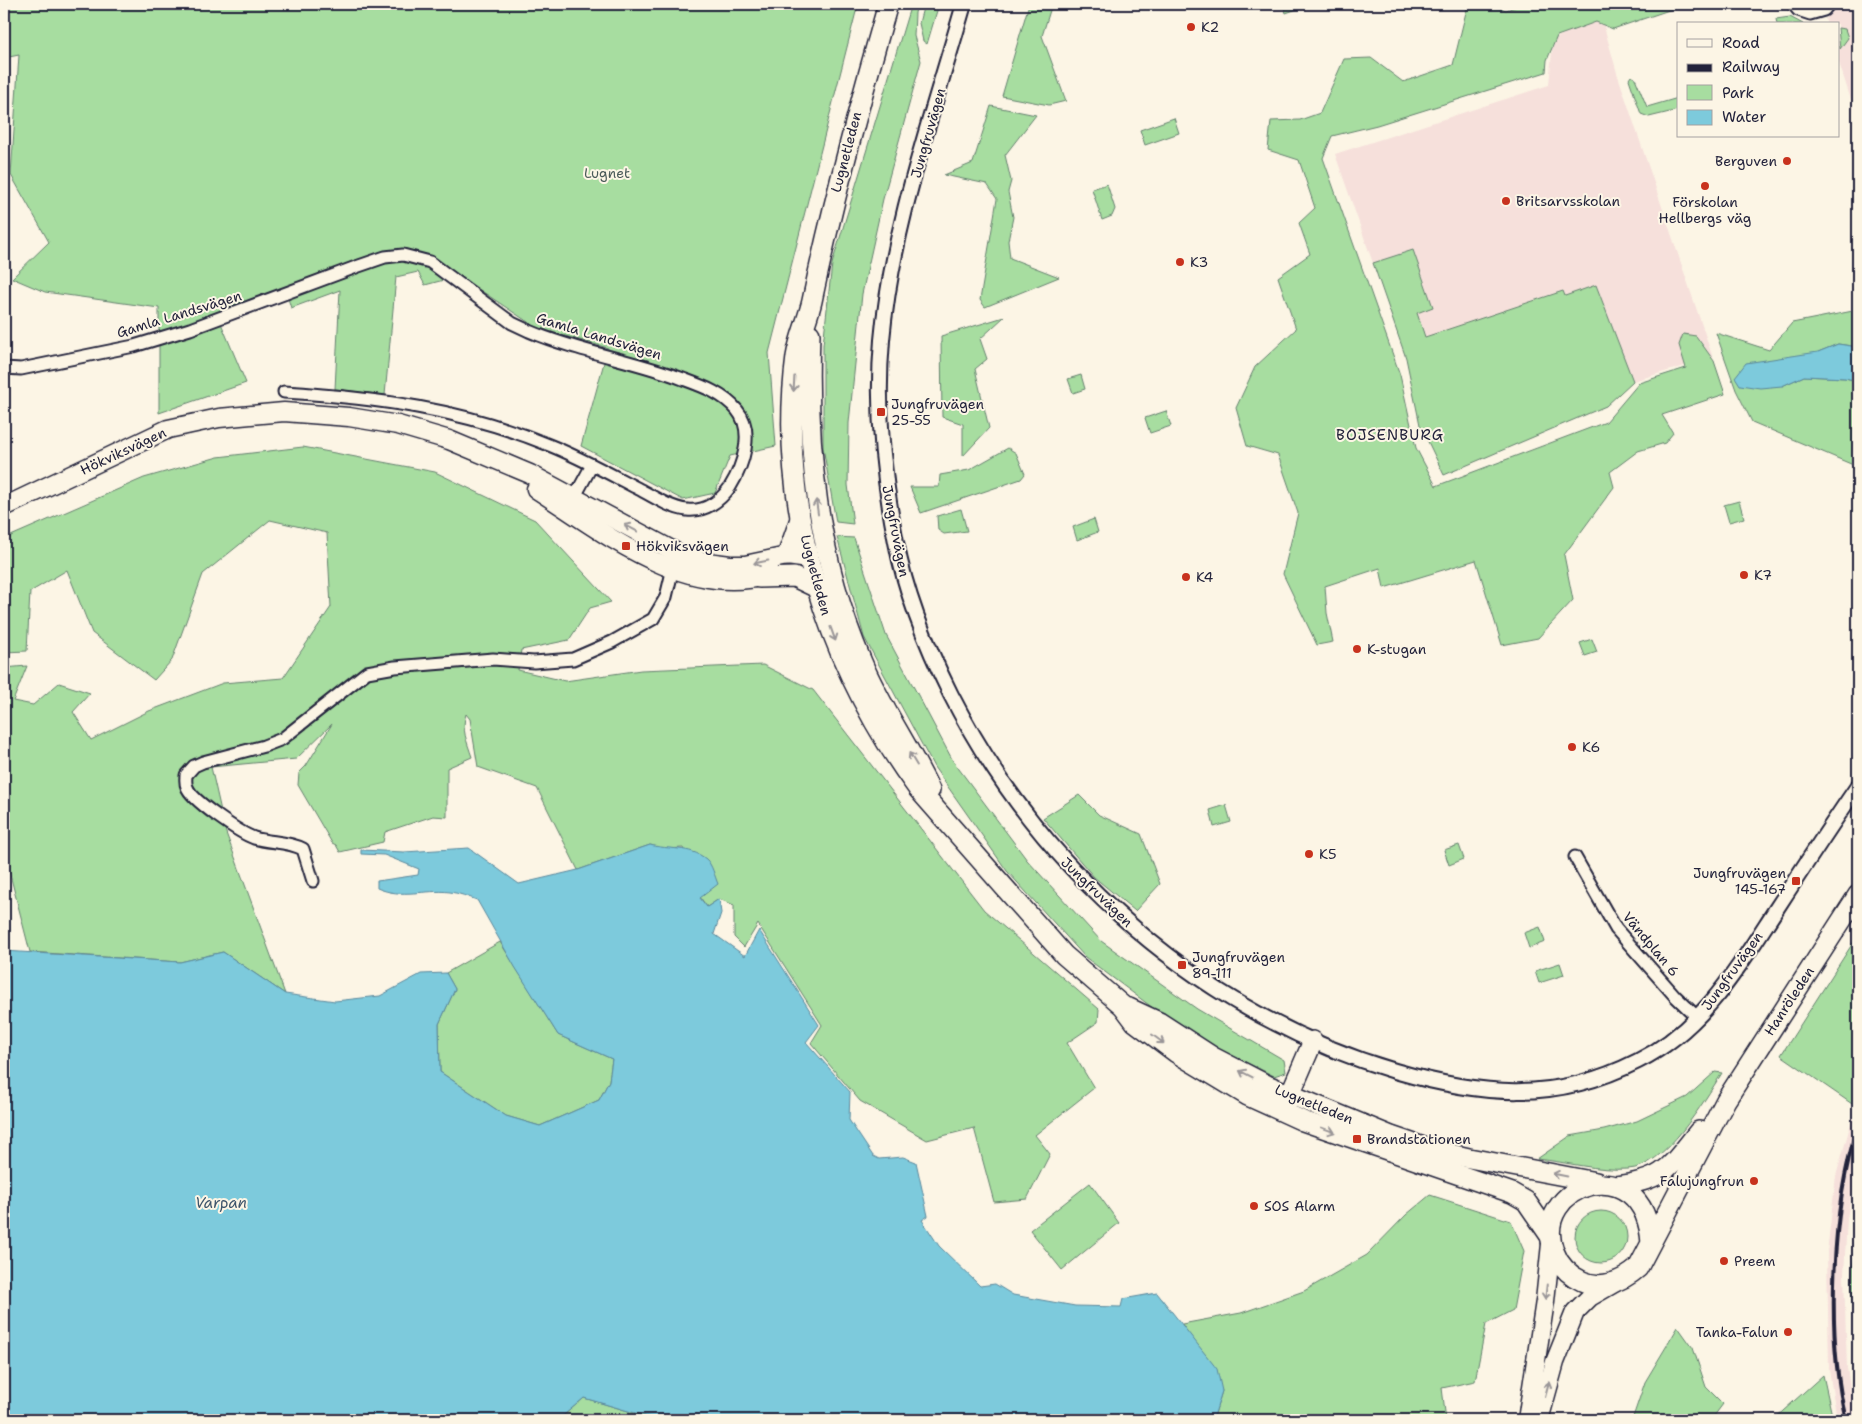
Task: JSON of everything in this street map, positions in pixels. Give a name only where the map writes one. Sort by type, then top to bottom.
[{"type":"highway","name":"Lugnetleden","points":[[888,4],[831,208],[811,302],[797,354],[794,381],[793,434],[801,517],[862,663],[892,724],[926,781],[944,818]]},
{"type":"highway","name":"Lugnetleden","points":[[811,302],[809,414],[817,588],[841,657],[865,708],[899,764],[918,789],[1064,955],[1123,1006],[1135,1022],[1191,1063],[1248,1096],[1286,1104],[1429,1149],[1612,1185]]},
{"type":"highway","points":[[787,556],[801,517]]},
{"type":"highway","points":[[759,578],[794,577],[817,588]]},
{"type":"highway","name":"Hanröleden","points":[[1651,1243],[1726,1100],[1857,899]]},
{"type":"highway","points":[[1286,1104],[1313,1041]]},
{"type":"highway","name":"Hanröleden","points":[[1612,1185],[1642,1183],[1662,1173],[1726,1100]]},
{"type":"highway","name":"Lugnetleden","points":[[1286,1104],[1512,1193],[1526,1201],[1551,1240]]},
{"type":"highway","points":[[1593,1184],[1612,1185],[1631,1194],[1643,1207],[1650,1223],[1651,1243],[1638,1268],[1616,1282],[1599,1285],[1583,1281],[1568,1273],[1557,1260],[1551,1240],[1552,1221],[1558,1208],[1567,1197],[1579,1188],[1593,1184]]},
{"type":"main road","name":"Hökviksvägen","points":[[4,507],[168,429],[219,418],[284,412],[349,417],[398,425],[449,440],[510,466],[526,483],[571,503],[626,546],[675,561],[716,579],[759,578],[784,571],[817,557]]},
{"type":"main road","name":"Hökviksvägen","points":[[675,561],[730,565],[751,564],[787,556],[817,557]]},
{"type":"main road","points":[[1527,1420],[1551,1240]]},
{"type":"main road","points":[[1539,1420],[1555,1362],[1575,1312],[1590,1297],[1616,1282]]},
{"type":"street","name":"Jungfruvägen","points":[[964,4],[922,150],[895,257],[882,337],[880,397],[886,480],[896,545],[912,604],[922,631],[945,682],[988,761],[1022,810],[1066,863],[1108,905],[1202,980],[1261,1014],[1351,1058],[1430,1080],[1482,1089],[1535,1092],[1581,1084],[1610,1075],[1666,1046],[1698,1018],[1730,980],[1858,786]]},
{"type":"street","points":[[1793,4],[1798,10],[1810,14],[1824,10],[1829,4]]},
{"type":"street","name":"Gamla Landsvägen","points":[[4,368],[21,369],[134,346],[207,323],[385,257],[403,255],[417,257],[430,262],[512,323],[529,331],[651,367],[709,389],[729,402],[743,420],[746,444],[735,476],[720,498],[712,505],[700,509],[681,509],[592,465],[528,437],[445,411],[379,400],[284,392]]},
{"type":"street","points":[[571,503],[592,465]]},
{"type":"street","points":[[313,881],[303,849],[292,844],[253,838],[208,810],[191,794],[186,786],[186,775],[203,762],[264,746],[282,739],[367,672],[395,667],[492,659],[534,662],[573,659],[612,642],[653,619],[666,597],[675,561]]},
{"type":"street","name":"Vändplan 6","points":[[1575,857],[1616,928],[1675,996],[1698,1018]]},
{"type":"shaded area","points":[[1840,4],[1858,4],[1858,121],[1840,66],[1840,22],[1826,22],[1825,19]]},
{"type":"shaded area","name":"Britsarvsskolan","points":[[1600,12],[1617,73],[1713,358],[1633,381],[1606,406],[1444,475],[1420,425],[1406,358],[1335,154],[1549,85],[1553,40]]},
{"type":"shaded area","points":[[1858,1098],[1858,1160],[1847,1218],[1844,1275],[1847,1368],[1855,1420],[1837,1420],[1829,1370],[1827,1252],[1836,1176]]},
{"type":"green space","name":"Lugnet","points":[[4,4],[858,4],[769,353],[776,446],[730,456],[715,493],[683,500],[581,446],[608,348],[537,328],[459,276],[425,285],[418,272],[396,277],[385,395],[335,389],[340,290],[291,308],[286,292],[218,316],[246,383],[159,413],[159,308],[45,292],[12,278],[49,242],[11,175],[19,55],[4,58]]},
{"type":"green space","points":[[911,4],[917,4],[914,36],[921,61],[883,199],[862,294],[849,423],[848,485],[853,524],[836,522],[823,447],[823,345],[832,264]]},
{"type":"green space","points":[[924,4],[939,4],[927,44],[923,41],[919,23]]},
{"type":"green space","points":[[1029,4],[1052,4],[1042,36],[1066,101],[1049,105],[1002,96]]},
{"type":"green space","points":[[1283,4],[1311,4],[1286,13]]},
{"type":"green space","points":[[1468,4],[1488,4],[1506,10],[1524,4],[1687,4],[1613,29],[1596,22],[1557,36],[1547,60],[1546,72],[1377,125],[1332,136],[1323,158],[1400,375],[1416,448],[1436,486],[1606,422],[1639,383],[1686,368],[1679,345],[1683,334],[1696,336],[1714,361],[1725,394],[1662,415],[1673,433],[1665,443],[1638,451],[1610,472],[1614,487],[1564,555],[1573,600],[1538,638],[1502,645],[1476,560],[1384,588],[1380,568],[1325,586],[1327,613],[1333,642],[1317,645],[1283,574],[1298,513],[1278,455],[1247,446],[1236,408],[1255,367],[1296,329],[1278,277],[1310,254],[1299,223],[1315,208],[1299,160],[1268,150],[1271,121],[1300,120],[1320,113],[1344,59],[1371,58],[1403,82],[1453,65]]},
{"type":"green space","points":[[1790,17],[1799,22],[1777,22],[1776,19]]},
{"type":"green space","points":[[1840,28],[1845,29],[1848,38],[1840,49]]},
{"type":"green space","points":[[1631,76],[1635,78],[1647,107],[1677,98],[1677,110],[1649,117],[1641,114],[1629,79]]},
{"type":"green space","points":[[991,106],[1036,115],[1005,155],[1011,181],[1008,192],[1013,217],[1008,241],[1010,258],[1059,277],[985,307],[980,300],[997,199],[987,184],[944,175],[973,163]]},
{"type":"green space","points":[[1174,118],[1179,133],[1145,145],[1140,130]]},
{"type":"green space","points":[[1107,184],[1115,209],[1112,216],[1102,220],[1092,189]]},
{"type":"green space","points":[[1413,250],[1433,307],[1417,313],[1425,337],[1563,291],[1565,296],[1596,285],[1633,381],[1606,406],[1444,475],[1420,425],[1406,358],[1373,263]]},
{"type":"green space","points":[[1858,310],[1858,347],[1838,344],[1818,352],[1782,386],[1804,376],[1845,378],[1858,381],[1858,467],[1752,422],[1736,390],[1716,333],[1769,350],[1792,323]]},
{"type":"green space","points":[[1004,317],[980,339],[987,359],[975,369],[989,428],[963,456],[963,424],[942,417],[941,336]]},
{"type":"green space","points":[[1081,375],[1085,389],[1073,393],[1068,379]]},
{"type":"green space","points":[[1166,411],[1171,426],[1150,433],[1145,418]]},
{"type":"green space","points":[[303,447],[435,472],[535,520],[611,602],[590,608],[569,640],[521,650],[518,670],[565,681],[641,670],[763,665],[813,690],[984,910],[1099,1009],[1098,1022],[1067,1043],[1094,1088],[1035,1135],[1050,1154],[1027,1199],[994,1202],[974,1128],[927,1140],[860,1101],[811,1043],[822,1025],[758,924],[744,947],[734,937],[734,905],[719,899],[707,907],[700,897],[683,848],[666,849],[650,845],[578,870],[537,788],[478,767],[470,719],[466,714],[464,730],[472,757],[447,768],[447,817],[433,816],[385,832],[383,842],[340,852],[336,845],[332,843],[298,785],[299,773],[306,766],[332,724],[296,759],[211,767],[226,833],[285,994],[223,952],[180,962],[30,952],[4,851],[4,668],[27,666],[13,701],[33,705],[59,683],[90,693],[73,712],[91,740],[149,711],[223,683],[283,678],[331,607],[327,533],[270,520],[203,574],[172,660],[154,680],[92,633],[67,570],[30,592],[27,651],[4,652],[4,539],[144,478],[218,457]]},
{"type":"green space","points":[[1008,448],[1016,453],[1025,474],[1021,479],[921,513],[910,487],[939,487],[940,475],[969,470]]},
{"type":"green space","points":[[1739,501],[1744,518],[1729,522],[1724,505]]},
{"type":"green space","points":[[961,509],[967,531],[944,534],[938,530],[937,516]]},
{"type":"green space","points":[[1094,519],[1098,532],[1077,540],[1073,527]]},
{"type":"green space","points":[[837,537],[854,538],[886,635],[953,761],[1027,860],[1101,941],[1197,1009],[1284,1060],[1286,1072],[1274,1076],[1185,1032],[1085,957],[1007,871],[934,767],[864,637]]},
{"type":"green space","points":[[1592,639],[1597,652],[1585,656],[1580,643]]},
{"type":"green space","points":[[1079,795],[1099,815],[1141,834],[1160,884],[1135,911],[1094,877],[1043,818]]},
{"type":"green space","points":[[1226,805],[1231,822],[1214,827],[1210,810]]},
{"type":"green space","points":[[1459,845],[1464,859],[1449,865],[1444,850]]},
{"type":"green space","points":[[1540,927],[1545,942],[1529,948],[1524,933]]},
{"type":"green space","points":[[1858,935],[1858,1098],[1855,1106],[1781,1055]]},
{"type":"green space","points":[[500,942],[558,1035],[612,1059],[609,1081],[599,1100],[540,1126],[506,1116],[440,1072],[439,1024],[455,989],[446,973]]},
{"type":"green space","points":[[1560,963],[1564,975],[1539,983],[1535,971]]},
{"type":"green space","points":[[1715,1072],[1722,1073],[1682,1131],[1656,1158],[1642,1166],[1628,1169],[1605,1169],[1537,1159],[1570,1136],[1604,1130],[1637,1121],[1687,1097]]},
{"type":"green space","points":[[1090,1183],[1119,1223],[1062,1270],[1030,1230]]},
{"type":"green space","points":[[1430,1195],[1511,1221],[1524,1251],[1513,1310],[1486,1324],[1475,1381],[1442,1388],[1446,1420],[1213,1420],[1222,1391],[1182,1324],[1241,1313],[1304,1291],[1367,1255],[1406,1215]]},
{"type":"green space","points":[[1596,1211],[1606,1211],[1620,1218],[1627,1232],[1627,1242],[1620,1256],[1606,1263],[1596,1263],[1586,1259],[1579,1252],[1575,1242],[1575,1232],[1579,1222],[1586,1215]]},
{"type":"green space","points":[[1858,1225],[1858,1358],[1854,1324],[1852,1276]]},
{"type":"green space","points":[[1678,1327],[1693,1348],[1706,1387],[1723,1404],[1711,1420],[1632,1420],[1645,1382]]},
{"type":"green space","points":[[1823,1375],[1833,1420],[1773,1420]]},
{"type":"green space","points":[[584,1398],[652,1418],[653,1420],[558,1420]]},
{"type":"water","points":[[1838,344],[1858,347],[1858,381],[1845,378],[1804,376],[1782,386],[1760,388],[1740,385],[1735,377],[1746,363],[1818,352]]},
{"type":"water","name":"Varpan","points":[[650,845],[693,852],[708,861],[718,884],[700,898],[707,907],[719,899],[721,913],[714,934],[745,956],[759,930],[819,1025],[806,1042],[850,1092],[849,1120],[873,1156],[879,1159],[903,1157],[916,1162],[928,1216],[922,1220],[939,1246],[980,1286],[995,1284],[1013,1295],[1075,1306],[1121,1307],[1123,1299],[1157,1293],[1217,1369],[1222,1391],[1213,1420],[653,1420],[652,1418],[584,1398],[558,1420],[4,1420],[4,951],[180,962],[223,952],[285,994],[335,1001],[380,996],[421,974],[446,973],[455,989],[439,1024],[440,1072],[506,1116],[540,1126],[599,1100],[609,1081],[612,1059],[558,1035],[515,967],[477,900],[450,892],[395,893],[377,888],[377,881],[418,875],[419,869],[384,855],[361,854],[361,850],[404,852],[469,848],[519,884],[578,870]]},
{"type":"railway","points":[[1846,1420],[1836,1350],[1834,1272],[1842,1195],[1858,1125]]},
{"type":"place","name":"K2","points":[[1191,27]]},
{"type":"place","name":"Berguven","points":[[1787,161]]},
{"type":"place","name":"Förskolan Hellbergs väg","points":[[1705,186]]},
{"type":"place","name":"Britsarvsskolan","points":[[1506,201]]},
{"type":"place","name":"K3","points":[[1180,262]]},
{"type":"place","name":"Jungfruvägen 25-55","points":[[881,412]]},
{"type":"place","name":"Hökviksvägen","points":[[626,546]]},
{"type":"place","name":"K7","points":[[1744,575]]},
{"type":"place","name":"K4","points":[[1186,577]]},
{"type":"place","name":"K-stugan","points":[[1357,649]]},
{"type":"place","name":"K6","points":[[1572,747]]},
{"type":"place","name":"K5","points":[[1309,854]]},
{"type":"place","name":"Jungfruvägen 145-167","points":[[1796,881]]},
{"type":"place","name":"Jungfruvägen 89-111","points":[[1182,965]]},
{"type":"place","name":"Brandstationen","points":[[1357,1139]]},
{"type":"place","name":"Falujungfrun","points":[[1754,1181]]},
{"type":"place","name":"SOS Alarm","points":[[1254,1206]]},
{"type":"place","name":"Preem","points":[[1724,1261]]},
{"type":"place","name":"Tanka-Falun","points":[[1788,1332]]},
{"type":"district","name":"BOJSENBURG","points":[[1390,435]]}]
